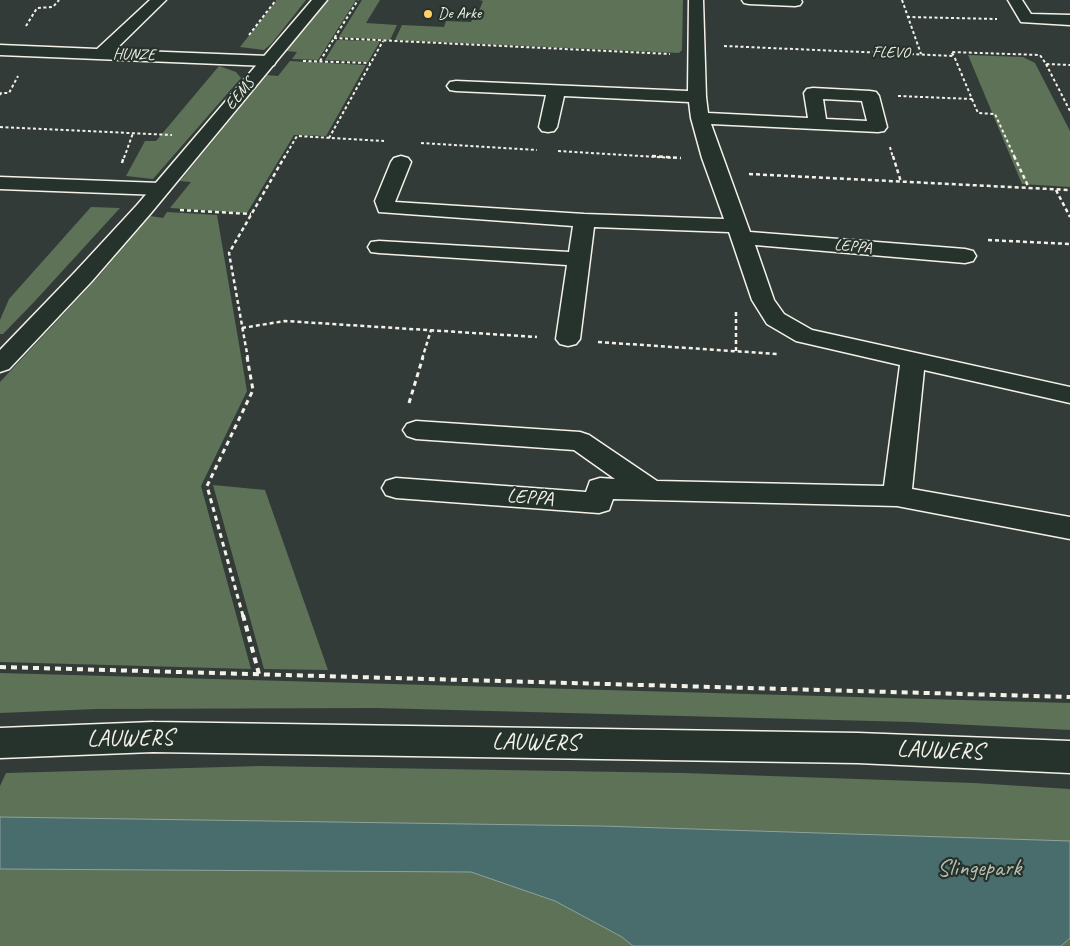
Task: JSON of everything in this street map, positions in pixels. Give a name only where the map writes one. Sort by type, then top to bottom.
[{"type":"street","points":[[101,54],[159,0]]},
{"type":"street","name":"EEMS","points":[[0,364],[84,276],[144,208],[320,0]]},
{"type":"street","points":[[696,0],[699,108],[715,165],[763,300],[775,319],[804,336],[1070,395]]},
{"type":"street","points":[[749,0],[795,2]]},
{"type":"street","points":[[1015,0],[1026,19],[1070,20]]},
{"type":"street","name":"HUNZE","points":[[5,50],[268,61]]},
{"type":"street","points":[[456,86],[556,91],[818,124],[878,127],[870,96],[814,93],[818,124]]},
{"type":"street","points":[[548,127],[556,91]]},
{"type":"street","name":"LEPPA","points":[[401,162],[385,201],[386,208],[739,232],[965,256]]},
{"type":"street","points":[[0,183],[160,189]]},
{"type":"street","points":[[568,339],[584,220]]},
{"type":"street","points":[[378,246],[579,259]]},
{"type":"street","points":[[897,496],[913,359]]},
{"type":"street","points":[[416,430],[580,441],[651,491]]},
{"type":"street","name":"LEPPA","points":[[396,488],[599,503],[600,488],[651,491],[897,496],[1070,528]]},
{"type":"street","name":"LAUWERS","points":[[0,743],[153,737],[848,748],[1070,757]]},
{"type":"path","points":[[5,50],[37,8],[53,7],[59,0]]},
{"type":"path","points":[[230,59],[276,0]]},
{"type":"path","points":[[320,61],[358,0]]},
{"type":"path","points":[[902,0],[921,54]]},
{"type":"path","points":[[907,16],[1026,19]]},
{"type":"path","name":"FLEVO","points":[[334,38],[383,41],[954,56]]},
{"type":"path","points":[[328,138],[383,41]]},
{"type":"path","name":"FLEVO","points":[[954,56],[951,52],[1040,55],[1046,64],[1070,65]]},
{"type":"path","points":[[954,56],[978,113],[996,114],[1029,188]]},
{"type":"path","points":[[268,61],[370,63]]},
{"type":"path","points":[[1046,64],[1070,111]]},
{"type":"path","points":[[870,96],[972,100]]},
{"type":"path","points":[[0,127],[204,137]]},
{"type":"path","points":[[878,127],[884,129],[901,182]]},
{"type":"path","points":[[258,674],[207,486],[253,390],[229,253],[297,136],[386,141]]},
{"type":"path","points":[[414,143],[540,150]]},
{"type":"path","points":[[550,150],[692,159],[715,165],[901,182],[1070,190]]},
{"type":"path","points":[[1056,190],[1070,217]]},
{"type":"path","points":[[1063,204],[1070,205]]},
{"type":"path","points":[[144,208],[251,214]]},
{"type":"path","points":[[965,256],[961,239],[1070,244]]},
{"type":"path","points":[[416,430],[406,415],[431,330]]},
{"type":"path","points":[[0,667],[1070,697]]},
{"type":"green space","points":[[277,0],[306,0],[272,43],[264,50],[240,47]]},
{"type":"green space","points":[[328,0],[356,0],[318,60],[292,59],[297,52],[286,51]]},
{"type":"green space","points":[[362,0],[380,0],[366,23],[397,25],[390,40],[339,37]]},
{"type":"green space","points":[[479,0],[683,0],[682,50],[679,53],[395,40],[402,25],[444,27],[446,21],[471,22],[473,18],[476,18],[483,1]]},
{"type":"green space","points":[[337,40],[379,41],[379,43],[368,62],[325,60]]},
{"type":"green space","points":[[968,55],[1023,57],[1035,63],[1070,131],[1070,187],[1022,184]]},
{"type":"green space","points":[[290,61],[366,65],[326,136],[294,135],[247,213],[170,208],[191,182],[180,181],[267,75],[278,76]]},
{"type":"green space","points":[[219,66],[236,72],[241,78],[153,179],[126,176],[145,141],[156,141]]},
{"type":"green space","points":[[91,207],[120,208],[34,302],[3,334],[0,334],[0,320],[9,299]]},
{"type":"green space","points":[[167,212],[217,215],[247,391],[201,486],[251,669],[0,662],[0,382],[99,276],[150,216],[163,218]]},
{"type":"green space","points":[[213,485],[265,490],[328,670],[264,669]]},
{"type":"green space","points":[[0,673],[1070,703],[1070,730],[911,722],[377,708],[96,709],[0,713]]},
{"type":"green space","name":"Slingepark","points":[[261,766],[683,773],[974,783],[1070,789],[1070,946],[0,946],[0,786],[6,773]]},
{"type":"water","points":[[0,817],[601,826],[1070,841],[1070,938],[1061,946],[633,946],[622,937],[555,901],[471,872],[0,869]]},
{"type":"place","name":"De Arke","points":[[428,14]]}]
